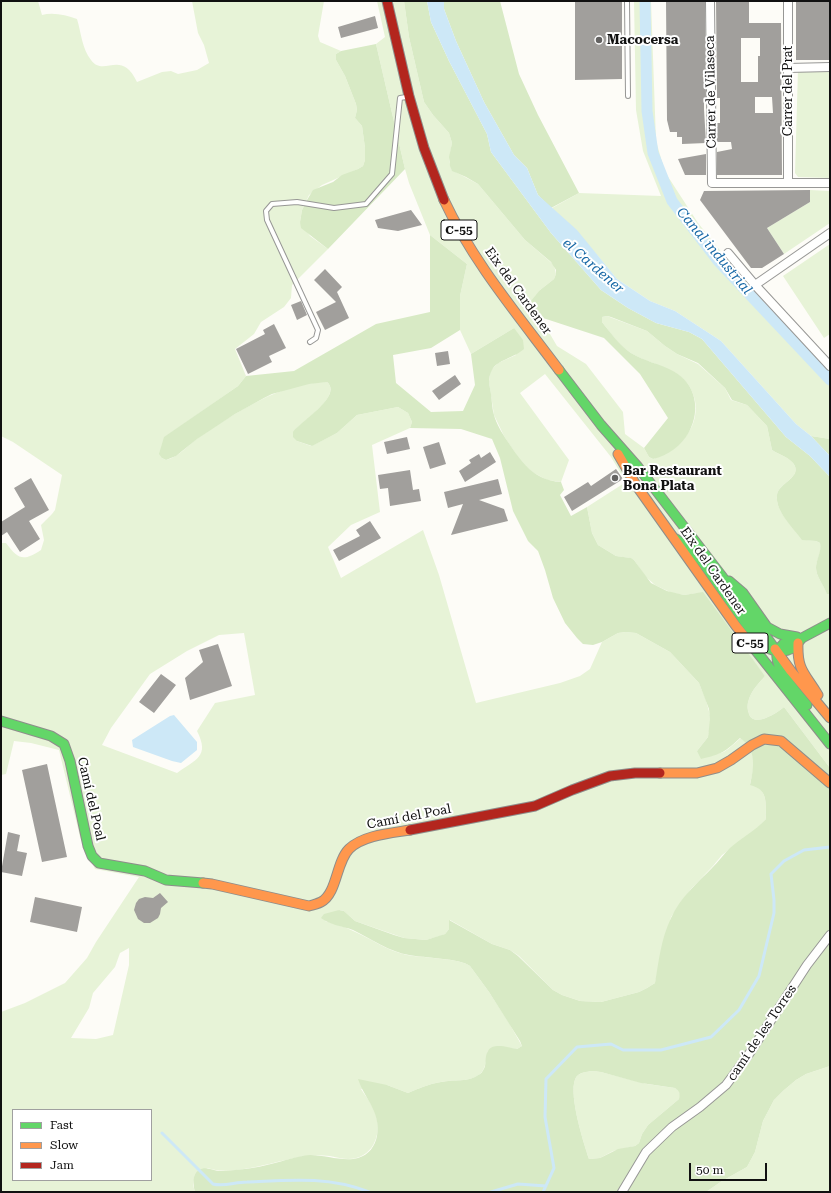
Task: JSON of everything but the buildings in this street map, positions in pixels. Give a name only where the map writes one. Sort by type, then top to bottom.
[{"type":"street","name":"Eix del Cardener","points":[[386,1],[409,96],[430,167],[458,229],[483,269],[601,425],[638,468],[721,575]]},
{"type":"street","name":"Carrer de Vilaseca","points":[[710,1],[712,183],[788,182]]},
{"type":"street","name":"Carrer del Prat","points":[[788,1],[788,182]]},
{"type":"street","points":[[788,68],[830,68]]},
{"type":"street","points":[[788,182],[830,183]]},
{"type":"street","points":[[755,285],[830,233]]},
{"type":"street","points":[[728,253],[755,285],[830,366]]},
{"type":"street","name":"Eix del Cardener","points":[[601,425],[636,484],[736,626],[830,744]]},
{"type":"street","points":[[675,539],[691,549],[703,563],[746,624],[765,647],[778,652]]},
{"type":"street","points":[[721,575],[743,593],[767,627],[780,634],[800,638]]},
{"type":"street","name":"C-55","points":[[721,575],[791,671],[829,717]]},
{"type":"street","points":[[830,623],[800,638],[783,644],[776,659],[785,676],[816,717],[830,744]]},
{"type":"street","points":[[800,638],[797,656],[798,664],[805,677],[815,690],[829,717]]},
{"type":"street","name":"Camí del Poal","points":[[1,722],[51,736],[64,744],[70,761],[88,846],[92,856],[99,863],[145,871],[166,880],[212,884],[309,906],[322,902],[332,890],[341,862],[349,849],[362,840],[535,806],[610,776],[636,773],[697,773],[717,768],[764,738],[780,740],[830,783]]},
{"type":"street","name":"camí de les Torres","points":[[622,1192],[646,1152],[672,1127],[700,1107],[726,1085],[749,1054],[807,965],[830,935]]},
{"type":"lane","points":[[627,1],[628,96]]},
{"type":"lane","points":[[310,342],[316,338],[318,330],[267,220],[266,211],[272,204],[297,202],[334,208],[366,204],[392,174],[400,98],[409,96]]},
{"type":"green space","points":[[1,1],[38,1],[42,15],[60,14],[77,19],[84,46],[91,60],[96,65],[119,65],[125,67],[131,72],[137,82],[162,72],[171,71],[178,74],[197,70],[209,63],[204,45],[198,33],[192,1],[324,1],[318,36],[320,42],[341,51],[336,54],[336,60],[345,76],[356,104],[357,110],[355,118],[362,126],[365,148],[365,160],[363,166],[322,185],[309,195],[302,210],[300,222],[310,236],[328,249],[292,285],[291,298],[284,307],[261,322],[254,334],[235,349],[246,376],[238,386],[165,437],[162,458],[166,460],[175,456],[199,437],[228,418],[260,400],[293,387],[310,383],[327,382],[330,387],[330,394],[326,400],[314,414],[296,429],[297,441],[311,446],[337,433],[357,415],[398,407],[408,413],[412,422],[410,428],[372,445],[380,512],[351,525],[328,547],[341,578],[423,530],[439,575],[476,703],[560,683],[580,676],[590,669],[602,642],[618,633],[636,633],[670,652],[699,683],[706,700],[711,719],[708,737],[697,751],[721,753],[741,738],[750,748],[752,754],[754,765],[750,784],[763,793],[766,802],[766,819],[757,829],[722,855],[691,889],[671,917],[655,983],[639,992],[601,1002],[580,1001],[562,995],[553,990],[519,956],[510,950],[492,944],[450,920],[449,929],[445,934],[426,940],[404,938],[355,921],[344,911],[339,910],[325,921],[358,933],[400,953],[458,961],[470,966],[489,992],[522,1046],[517,1049],[497,1047],[488,1051],[485,1066],[482,1072],[471,1079],[437,1083],[424,1086],[408,1093],[387,1085],[361,1089],[374,1108],[378,1123],[378,1131],[373,1145],[369,1151],[363,1155],[348,1159],[315,1155],[240,1170],[228,1171],[208,1168],[195,1175],[193,1185],[195,1192],[1,1192],[1,1012],[25,1003],[65,983],[87,958],[139,877],[95,869],[80,837],[59,750],[31,743],[14,741],[6,774],[1,775],[1,543],[6,543],[14,553],[21,557],[30,556],[41,550],[44,540],[41,525],[55,510],[62,475],[13,442],[1,436]],"holes":[[[244,633],[255,695],[215,703],[197,731],[202,747],[199,756],[177,773],[102,745],[111,728],[150,674],[187,651],[219,635]],[[129,948],[129,965],[113,1035],[96,1039],[71,1038],[89,1008],[93,993],[115,967],[120,953]]]},
{"type":"green space","points":[[377,1],[404,1],[409,37],[424,102],[449,133],[452,143],[449,161],[452,170],[478,184],[525,240],[554,265],[556,274],[554,279],[540,290],[532,310],[540,317],[557,346],[586,364],[623,412],[625,434],[644,448],[649,457],[653,459],[659,457],[676,447],[689,432],[696,412],[696,404],[690,387],[684,379],[668,369],[640,358],[623,347],[602,322],[602,317],[607,316],[647,331],[677,354],[698,364],[725,388],[731,400],[747,405],[767,426],[772,450],[786,457],[796,468],[793,476],[778,491],[777,502],[782,514],[791,526],[806,540],[816,541],[820,543],[821,546],[816,571],[827,593],[830,594],[830,768],[784,707],[766,718],[756,720],[752,718],[748,710],[748,701],[754,690],[765,676],[698,593],[684,595],[672,593],[655,585],[645,576],[634,560],[616,556],[598,545],[592,533],[587,507],[626,482],[611,457],[545,374],[520,393],[569,460],[561,482],[547,480],[523,465],[504,436],[494,415],[489,382],[490,373],[498,363],[516,355],[514,328],[471,354],[460,330],[460,296],[467,264],[430,235],[409,183],[376,44],[385,37]]},
{"type":"green space","points":[[404,1],[427,1],[431,22],[449,61],[487,134],[491,152],[551,233],[601,290],[628,308],[656,323],[689,332],[702,339],[786,437],[810,456],[830,477],[830,594],[827,594],[816,571],[820,543],[816,541],[802,540],[785,519],[777,501],[778,491],[793,476],[796,468],[788,459],[772,450],[767,426],[747,405],[732,400],[725,388],[698,363],[677,354],[647,331],[611,317],[602,317],[602,322],[623,347],[641,358],[663,366],[681,376],[687,382],[694,398],[695,415],[693,424],[686,437],[669,453],[653,459],[649,457],[644,448],[668,418],[640,374],[604,338],[540,317],[532,310],[531,301],[540,290],[554,279],[556,270],[551,262],[525,240],[478,184],[452,171],[449,157],[452,143],[449,133],[424,102],[409,37]]},
{"type":"green space","points":[[444,1],[500,1],[519,74],[538,115],[579,193],[551,208],[538,195],[527,168],[514,155],[484,102],[456,41],[444,9]]},
{"type":"green space","points":[[634,1],[651,1],[656,141],[665,172],[698,223],[751,289],[830,375],[830,439],[811,436],[796,424],[721,341],[675,311],[650,301],[617,279],[597,255],[552,208],[579,193],[661,196],[643,151],[636,110]]},
{"type":"green space","points":[[376,44],[405,169],[328,249],[301,228],[300,222],[302,210],[313,190],[333,182],[342,175],[358,169],[363,166],[365,160],[362,126],[355,118],[357,110],[356,104],[345,76],[336,60],[336,54],[341,51]]},
{"type":"green space","points":[[798,69],[830,70],[830,178],[798,177],[795,173]]},
{"type":"green space","points":[[810,190],[830,191],[830,223],[784,254],[767,228],[810,202]]},
{"type":"green space","points":[[430,235],[467,264],[460,296],[460,330],[431,348],[393,355],[396,383],[431,412],[463,411],[475,385],[471,354],[514,328],[523,340],[524,349],[494,367],[490,373],[489,382],[495,418],[503,434],[522,462],[542,478],[561,482],[564,490],[560,495],[571,516],[587,507],[592,533],[598,545],[616,556],[631,558],[634,560],[651,583],[667,591],[684,595],[703,592],[765,676],[750,696],[748,701],[749,714],[752,718],[760,720],[776,713],[784,707],[830,768],[830,1066],[806,1074],[796,1080],[774,1100],[763,1121],[755,1152],[747,1167],[706,1192],[195,1192],[195,1174],[199,1170],[205,1168],[220,1171],[259,1167],[295,1157],[310,1155],[353,1159],[365,1155],[371,1150],[375,1143],[378,1127],[375,1113],[358,1079],[387,1085],[408,1093],[432,1084],[471,1079],[484,1070],[486,1054],[490,1048],[501,1046],[517,1049],[522,1046],[489,992],[470,966],[458,961],[409,955],[395,951],[353,930],[332,924],[321,918],[324,914],[339,910],[344,911],[355,921],[394,935],[404,938],[426,940],[445,934],[449,929],[449,920],[492,944],[510,950],[553,990],[562,995],[580,1001],[601,1002],[639,992],[655,983],[665,934],[671,918],[679,904],[689,891],[730,848],[766,819],[766,802],[763,793],[756,787],[750,785],[753,772],[752,753],[740,738],[723,752],[701,759],[697,751],[708,737],[710,719],[709,709],[699,683],[670,652],[636,633],[626,632],[618,633],[593,645],[583,644],[565,623],[553,598],[538,551],[528,541],[513,511],[500,458],[492,439],[461,429],[410,428],[412,422],[408,413],[398,407],[357,415],[337,433],[312,446],[297,441],[293,437],[293,432],[319,408],[330,394],[330,388],[327,382],[309,384],[272,394],[235,414],[197,439],[176,456],[166,460],[159,454],[164,437],[238,386],[246,376],[294,371],[376,324],[430,312]],"holes":[[[592,1071],[641,1083],[675,1088],[679,1091],[679,1099],[648,1125],[642,1134],[639,1143],[635,1146],[618,1149],[600,1158],[589,1159],[577,1116],[574,1082],[577,1076],[582,1073]]]},
{"type":"green space","points":[[830,244],[830,334],[824,338],[783,276]]},
{"type":"green space","points":[[811,436],[830,439],[830,456]]},
{"type":"green space","points":[[830,1066],[830,1192],[706,1192],[747,1167],[755,1152],[763,1121],[774,1100],[796,1080],[806,1074]]},
{"type":"green space","points":[[592,1071],[647,1084],[675,1088],[679,1090],[679,1099],[648,1125],[642,1134],[639,1143],[635,1146],[613,1151],[600,1158],[589,1159],[577,1116],[574,1082],[577,1076],[582,1073]]},
{"type":"water","name":"el Cardener","points":[[427,1],[444,1],[444,9],[456,41],[484,102],[514,155],[527,168],[538,195],[577,230],[617,279],[650,301],[675,311],[721,341],[796,424],[811,436],[830,456],[830,477],[810,456],[786,437],[702,339],[689,332],[656,323],[628,308],[601,290],[551,233],[491,152],[487,134],[449,61],[431,22]]},
{"type":"water","points":[[174,715],[197,742],[197,750],[181,763],[133,747],[132,740]]},
{"type":"waterway","name":"Canal industrial","points":[[645,1],[647,111],[653,153],[672,201],[718,261],[830,380]]},
{"type":"waterway","points":[[543,1192],[554,1168],[545,1117],[546,1079],[577,1047],[611,1044],[623,1050],[661,1050],[711,1037],[739,1010],[759,976],[774,913],[771,874],[784,861],[804,850],[830,847]]},
{"type":"waterway","points":[[162,1133],[213,1184],[221,1185],[278,1180],[309,1180],[339,1183],[369,1192]]},
{"type":"waterway","points":[[491,1192],[518,1184],[546,1186]]},
{"type":"traffic: fast","points":[[559,370],[601,425],[638,467],[721,575],[775,649]]},
{"type":"traffic: fast","points":[[676,539],[691,549],[703,563],[746,624],[765,647],[778,652],[788,650],[793,648],[802,638],[830,623]]},
{"type":"traffic: fast","points":[[729,581],[743,593],[767,627],[780,634],[797,637]]},
{"type":"traffic: fast","points":[[793,637],[785,642],[779,649],[777,661],[783,674],[807,705]]},
{"type":"traffic: fast","points":[[753,647],[830,744]]},
{"type":"traffic: fast","points":[[1,721],[51,736],[64,744],[70,761],[88,846],[92,856],[99,863],[145,871],[166,880],[203,883]]},
{"type":"traffic: slow","points":[[444,200],[468,245],[482,267],[559,370]]},
{"type":"traffic: slow","points":[[618,454],[636,485],[736,626],[753,647]]},
{"type":"traffic: slow","points":[[798,643],[800,666],[818,695]]},
{"type":"traffic: slow","points":[[775,649],[791,671],[830,718]]},
{"type":"traffic: slow","points":[[660,773],[697,773],[717,768],[764,739],[781,741],[830,783]]},
{"type":"traffic: slow","points":[[203,883],[310,906],[321,902],[326,898],[333,885],[341,862],[349,849],[355,844],[378,835],[410,830]]},
{"type":"traffic: jam","points":[[387,1],[409,96],[424,148],[444,200]]},
{"type":"traffic: jam","points":[[410,830],[535,806],[610,776],[635,773],[660,773]]},
{"type":"place","name":"Macocersa","points":[[599,40]]},
{"type":"place","name":"Bar Restaurant Bona Plata","points":[[615,478]]}]
